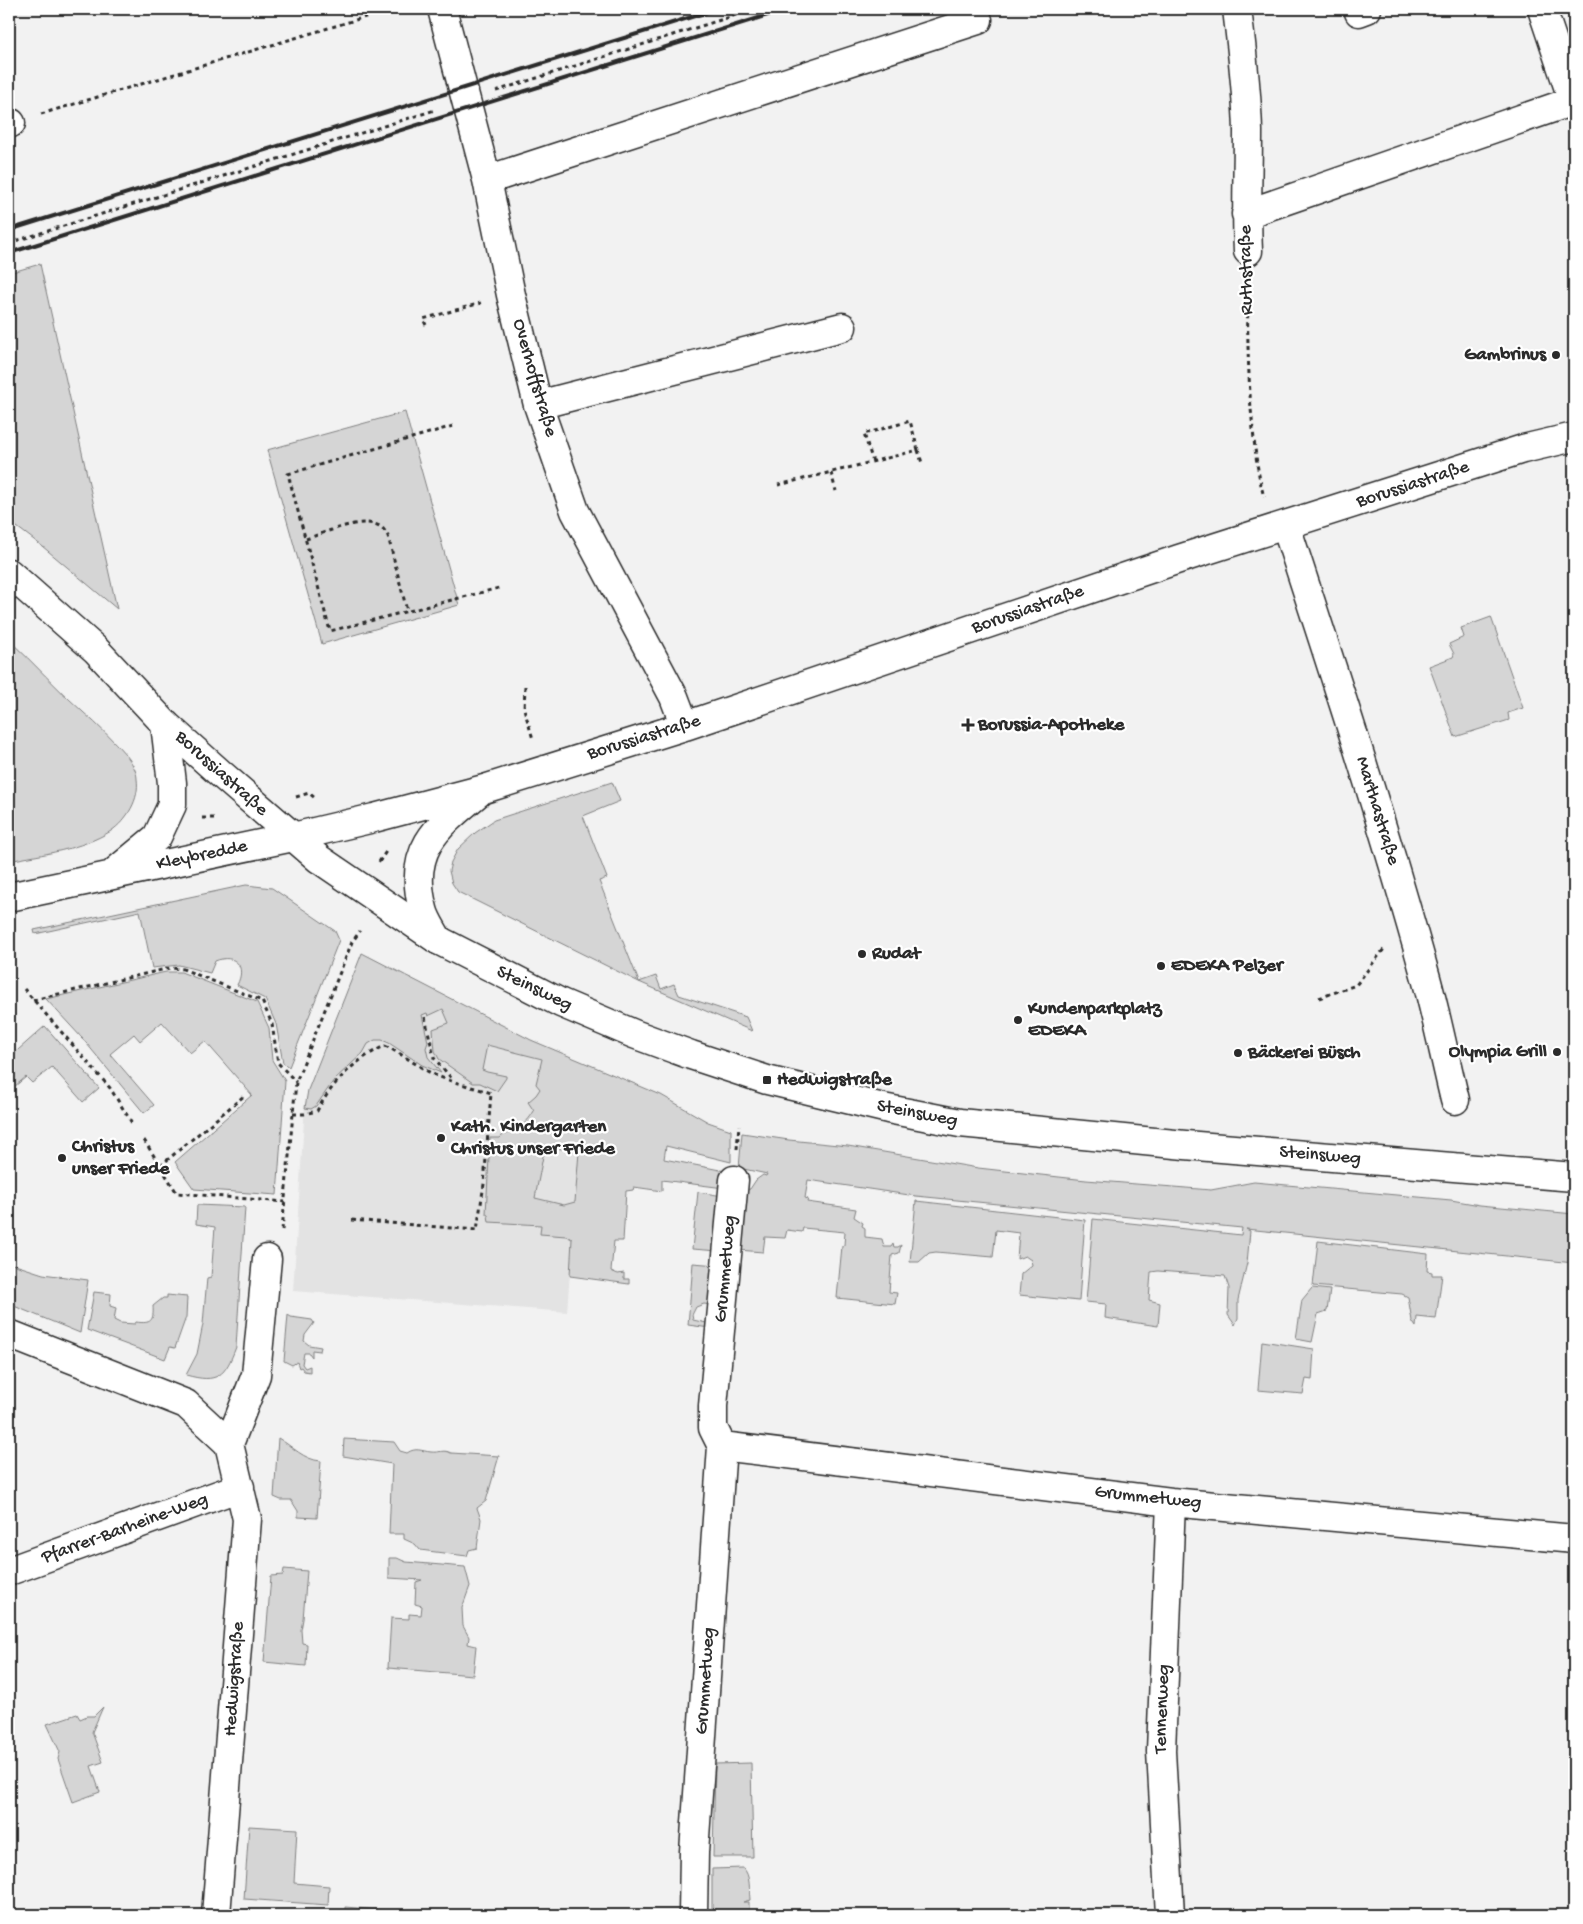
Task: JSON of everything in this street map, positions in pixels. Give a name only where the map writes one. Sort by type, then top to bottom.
[{"type":"street","name":"Overhoffstraße","points":[[442,9],[487,180],[511,295],[538,405],[576,511],[674,697],[685,726]]},
{"type":"street","name":"Ruthstraße","points":[[1237,9],[1246,79],[1248,131],[1246,214],[1248,251]]},
{"type":"street","points":[[1246,214],[1573,101],[1542,9]]},
{"type":"street","points":[[487,180],[978,20]]},
{"type":"street","points":[[538,405],[842,327]]},
{"type":"street","name":"Borussiastraße","points":[[9,573],[96,650],[165,724],[293,837],[374,818],[484,788],[685,726],[1279,527],[1523,449],[1574,437]]},
{"type":"street","name":"Marthastraße","points":[[1279,527],[1354,736],[1427,980],[1454,1100]]},
{"type":"street","name":"Kleybredde","points":[[111,875],[157,837],[172,805],[172,783],[165,724]]},
{"type":"street","name":"Borussiastraße","points":[[438,940],[423,909],[418,877],[421,859],[426,846],[437,829],[484,788]]},
{"type":"street","name":"Kleybredde","points":[[9,897],[293,837]]},
{"type":"street","name":"Steinsweg","points":[[293,837],[319,859],[438,940],[560,1003],[659,1043],[767,1080],[888,1109],[969,1124],[1185,1145],[1574,1177]]},
{"type":"street","name":"Grummetweg","points":[[693,1915],[695,1842],[722,1446],[713,1428],[713,1406],[734,1180]]},
{"type":"street","points":[[9,1334],[186,1404],[229,1444],[256,1375],[267,1259]]},
{"type":"street","name":"Hedwigstraße","points":[[216,1915],[247,1519],[229,1444]]},
{"type":"street","name":"Grummetweg","points":[[722,1446],[1171,1502],[1574,1539]]},
{"type":"street","name":"Pfarrer-Barheine-Weg","points":[[9,1571],[240,1487]]},
{"type":"street","name":"Tennenweg","points":[[1170,1915],[1160,1751],[1171,1502]]},
{"type":"path","points":[[10,123],[392,9]]},
{"type":"path","points":[[9,243],[755,9]]},
{"type":"path","name":"Ruthstraße","points":[[1248,251],[1247,358],[1254,444],[1258,476],[1279,527]]},
{"type":"path","points":[[426,325],[424,319],[479,304]]},
{"type":"path","points":[[873,462],[864,434],[910,421],[922,463]]},
{"type":"path","points":[[453,426],[288,474],[330,631],[499,588]]},
{"type":"path","points":[[778,486],[918,450]]},
{"type":"path","points":[[831,473],[836,490]]},
{"type":"path","points":[[306,539],[362,522],[374,524],[382,528],[388,536],[407,611]]},
{"type":"path","points":[[525,686],[524,710],[536,747]]},
{"type":"path","points":[[291,798],[309,793]]},
{"type":"path","points":[[204,819],[209,813]]},
{"type":"path","points":[[379,863],[388,850]]},
{"type":"path","points":[[267,1259],[280,1249],[296,1082],[352,942],[360,932]]},
{"type":"path","points":[[1319,998],[1356,985],[1387,946]]},
{"type":"path","points":[[33,1000],[170,968],[182,969],[262,1001],[272,1024],[278,1063],[296,1082]]},
{"type":"path","points":[[24,988],[110,1088],[132,1123]]},
{"type":"path","points":[[426,1017],[434,1058],[454,1081]]},
{"type":"path","points":[[293,1114],[317,1111],[327,1092],[344,1074],[368,1053],[385,1046],[436,1076],[491,1093],[484,1184],[477,1230],[351,1220]]},
{"type":"path","points":[[160,1166],[244,1095]]},
{"type":"path","points":[[144,1140],[177,1193],[285,1202]]},
{"type":"shaded area","points":[[40,264],[117,609],[9,521],[9,273]]},
{"type":"shaded area","points":[[405,412],[459,605],[322,644],[267,450]]},
{"type":"shaded area","points":[[1491,617],[1523,708],[1508,713],[1509,720],[1455,737],[1429,666],[1453,657],[1454,654],[1449,644],[1464,637],[1461,628]]},
{"type":"shaded area","points":[[9,640],[126,755],[135,769],[137,787],[134,801],[127,815],[111,831],[74,847],[9,861]]},
{"type":"shaded area","points":[[612,782],[620,801],[583,816],[607,878],[599,881],[639,982],[458,892],[452,883],[449,871],[451,862],[458,849],[475,833],[494,820]]},
{"type":"shaded area","points":[[246,885],[272,888],[335,931],[339,940],[289,1067],[283,1063],[276,1024],[265,999],[237,985],[241,972],[240,967],[233,960],[222,959],[215,961],[210,973],[179,965],[152,968],[140,911],[35,934],[34,930]]},
{"type":"shaded area","name":"Kath. Kindergarten Christus unser Friede","points":[[362,953],[531,1040],[586,1063],[567,1312],[293,1291],[305,1104],[308,1090]]},
{"type":"shaded area","points":[[362,953],[531,1040],[661,1095],[708,1122],[731,1130],[731,1162],[666,1146],[664,1159],[725,1171],[724,1188],[662,1180],[662,1191],[634,1187],[633,1190],[626,1191],[623,1241],[614,1241],[611,1271],[618,1274],[624,1273],[624,1279],[629,1279],[629,1284],[570,1276],[572,1239],[566,1236],[540,1234],[541,1225],[489,1222],[488,1215],[486,1214],[490,1138],[500,1138],[517,1129],[534,1111],[528,1102],[540,1089],[536,1084],[542,1059],[487,1045],[482,1070],[506,1076],[506,1078],[497,1091],[480,1083],[473,1083],[439,1059],[435,1051],[433,1029],[449,1023],[443,1009],[428,1016],[427,1013],[422,1015],[428,1042],[426,1048],[428,1057],[441,1073],[422,1065],[389,1043],[375,1040],[368,1044],[363,1053],[334,1080],[316,1106],[311,1109],[305,1108],[308,1090]],"holes":[[[545,1146],[579,1152],[575,1202],[564,1205],[535,1198]]]},
{"type":"shaded area","points":[[166,972],[181,972],[257,1002],[269,1028],[272,1060],[285,1081],[277,1195],[194,1189],[175,1162],[252,1095],[205,1041],[190,1053],[162,1022],[140,1041],[134,1034],[110,1054],[154,1105],[144,1113],[82,1038],[46,999]]},
{"type":"shaded area","points":[[656,976],[661,989],[674,984],[679,995],[746,1017],[752,1031],[639,982]]},
{"type":"shaded area","points":[[45,1026],[99,1088],[83,1102],[52,1067],[32,1083],[26,1077],[9,1091],[9,1058]]},
{"type":"shaded area","points":[[742,1133],[848,1146],[978,1168],[1086,1180],[1211,1190],[1254,1182],[1451,1200],[1480,1205],[1574,1214],[1574,1263],[1246,1229],[1250,1231],[1247,1263],[1238,1300],[1238,1318],[1235,1325],[1228,1315],[1229,1288],[1225,1276],[1158,1271],[1151,1272],[1149,1300],[1160,1303],[1158,1326],[1105,1318],[1106,1304],[1086,1302],[1093,1219],[1241,1235],[1242,1228],[916,1196],[808,1180],[805,1198],[808,1199],[807,1202],[856,1209],[854,1217],[863,1223],[865,1237],[882,1239],[884,1247],[891,1247],[893,1244],[894,1247],[901,1245],[899,1253],[892,1255],[889,1292],[897,1293],[895,1304],[837,1298],[845,1232],[803,1228],[802,1232],[787,1230],[785,1238],[765,1237],[763,1252],[738,1250],[745,1190],[750,1189],[756,1180],[767,1174],[739,1168]]},
{"type":"shaded area","points":[[698,1192],[723,1196],[719,1251],[692,1249]]},
{"type":"shaded area","points":[[916,1201],[1085,1220],[1079,1301],[1019,1295],[1021,1274],[1032,1265],[1031,1260],[1025,1256],[1017,1259],[1019,1233],[996,1230],[993,1257],[936,1252],[929,1253],[919,1262],[910,1262]]},
{"type":"shaded area","points":[[197,1205],[245,1207],[236,1347],[224,1371],[213,1378],[197,1378],[186,1375],[197,1354],[203,1324],[207,1278],[211,1277],[215,1227],[196,1224]]},
{"type":"shaded area","points":[[1318,1241],[1428,1254],[1427,1271],[1432,1272],[1432,1275],[1442,1275],[1436,1319],[1417,1317],[1416,1327],[1412,1321],[1408,1297],[1402,1294],[1313,1286]]},
{"type":"shaded area","points":[[9,1263],[43,1274],[88,1280],[80,1333],[9,1304]]},
{"type":"shaded area","points":[[693,1263],[717,1265],[712,1305],[704,1304],[696,1307],[692,1315],[693,1320],[711,1324],[710,1328],[688,1325]]},
{"type":"shaded area","points":[[1312,1288],[1330,1290],[1327,1311],[1318,1314],[1312,1342],[1296,1339],[1302,1300]]},
{"type":"shaded area","points":[[94,1292],[111,1294],[110,1306],[116,1308],[114,1320],[120,1323],[135,1324],[136,1322],[148,1322],[153,1315],[153,1306],[163,1298],[167,1298],[167,1295],[187,1297],[186,1317],[175,1348],[170,1347],[165,1359],[87,1330]]},
{"type":"shaded area","points":[[288,1315],[312,1320],[314,1323],[305,1335],[304,1341],[309,1345],[321,1347],[320,1351],[312,1350],[312,1357],[309,1353],[304,1353],[302,1364],[305,1368],[310,1366],[310,1372],[304,1371],[301,1367],[299,1368],[297,1362],[292,1365],[284,1361]]},
{"type":"shaded area","points":[[1262,1341],[1314,1349],[1312,1380],[1306,1379],[1303,1394],[1258,1390]]},
{"type":"shaded area","points":[[278,1438],[309,1458],[321,1461],[317,1518],[298,1517],[298,1511],[291,1500],[281,1500],[274,1497]]},
{"type":"shaded area","points":[[344,1439],[394,1442],[400,1451],[407,1453],[416,1450],[499,1456],[486,1501],[477,1508],[481,1519],[477,1548],[469,1550],[467,1556],[420,1550],[415,1544],[404,1539],[404,1534],[389,1534],[392,1464],[343,1456]]},
{"type":"shaded area","points":[[389,1558],[397,1558],[406,1562],[465,1567],[470,1586],[462,1608],[463,1626],[469,1637],[468,1644],[476,1646],[473,1675],[388,1668],[391,1618],[409,1619],[409,1614],[421,1615],[422,1606],[415,1604],[416,1582],[422,1580],[389,1578]]},
{"type":"shaded area","points":[[284,1569],[307,1571],[301,1630],[302,1643],[307,1644],[306,1666],[264,1662],[271,1576],[283,1575]]},
{"type":"shaded area","points":[[103,1707],[92,1732],[103,1762],[91,1766],[100,1792],[73,1802],[58,1759],[60,1752],[47,1724],[77,1714],[80,1719],[94,1716]]},
{"type":"shaded area","points":[[751,1763],[753,1857],[713,1857],[715,1764]]},
{"type":"shaded area","points":[[249,1826],[297,1829],[294,1883],[329,1886],[328,1905],[244,1899]]},
{"type":"shaded area","points":[[743,1868],[748,1879],[750,1900],[743,1902],[749,1902],[749,1915],[712,1915],[712,1869]]},
{"type":"shaded area","points":[[345,1907],[434,1915],[345,1915]]},
{"type":"railway","points":[[9,230],[717,9]]},
{"type":"railway","points":[[9,253],[787,9]]},
{"type":"place","name":"Gambrinus","points":[[1556,355]]},
{"type":"place","name":"Borussia-Apotheke","points":[[968,725]]},
{"type":"place","name":"Rudat","points":[[862,954]]},
{"type":"place","name":"EDEKA Pelzer","points":[[1161,966]]},
{"type":"place","name":"Kundenparkplatz EDEKA","points":[[1018,1020]]},
{"type":"place","name":"Olympia Grill","points":[[1557,1052]]},
{"type":"place","name":"Bäckerei Büsch","points":[[1238,1053]]},
{"type":"place","name":"Hedwigstraße","points":[[767,1080]]},
{"type":"place","name":"Kath. Kindergarten Christus unser Friede","points":[[441,1138]]},
{"type":"place","name":"Christus unser Friede","points":[[62,1158]]}]
